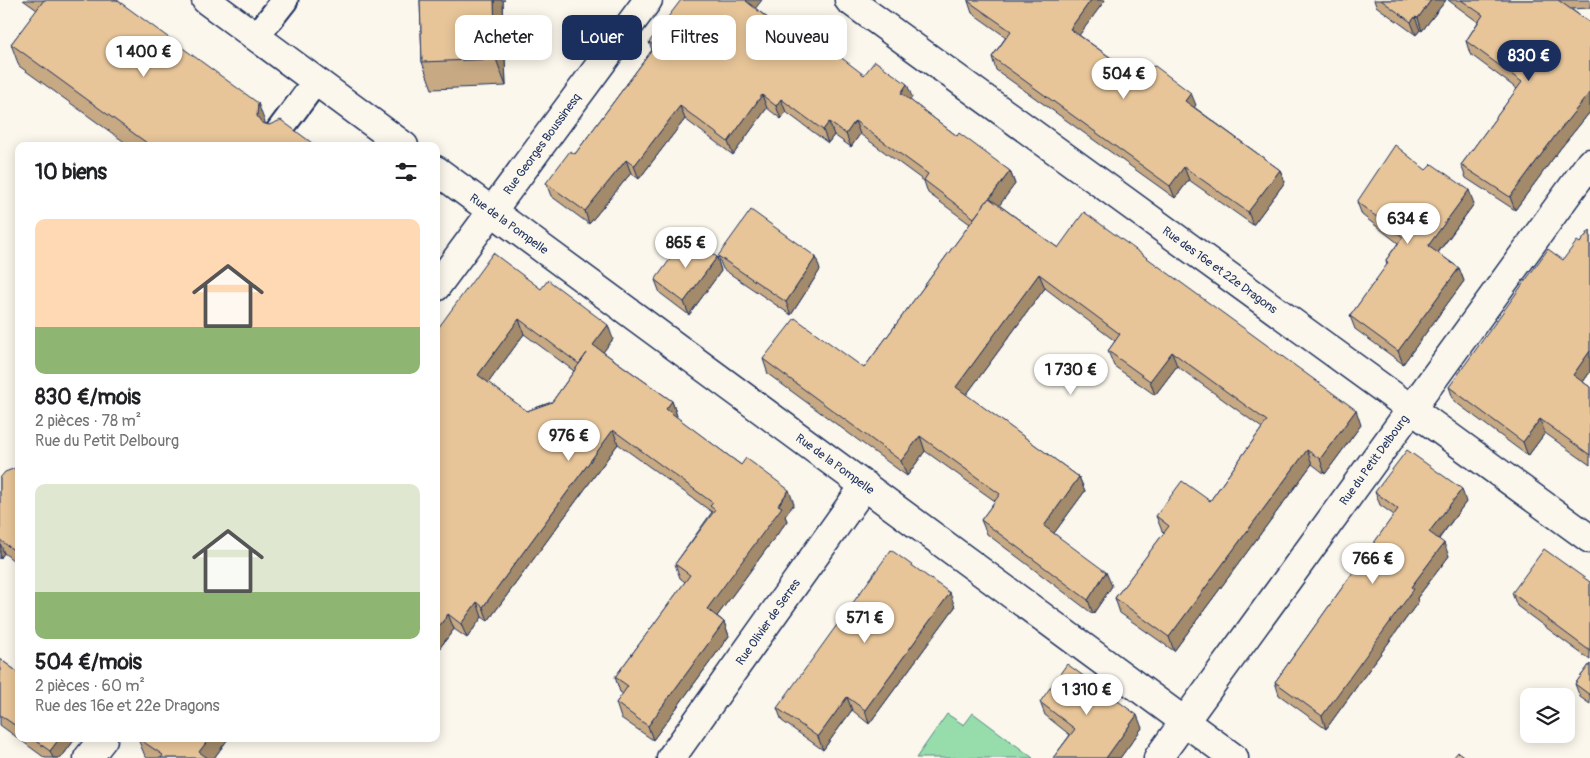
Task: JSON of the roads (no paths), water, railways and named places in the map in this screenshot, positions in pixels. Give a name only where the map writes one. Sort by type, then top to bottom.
[{"type":"street","points":[[206,0],[399,142]]},
{"type":"street","name":"Rue Georges Boussinesq","points":[[440,282],[648,0]]},
{"type":"street","name":"Rue des 16e et 22e Dragons","points":[[849,0],[1590,539]]},
{"type":"street","name":"Rue du Petit Delbourg","points":[[1158,758],[1590,163]]},
{"type":"street","name":"Rue de la Pompelle","points":[[440,173],[1234,758]]},
{"type":"street","name":"Rue Olivier de Serres","points":[[671,758],[865,486]]},
{"type":"street","points":[[88,758],[101,742]]},
{"type":"lane","points":[[256,37],[285,0]]},
{"type":"lane","points":[[278,132],[316,81]]}]
